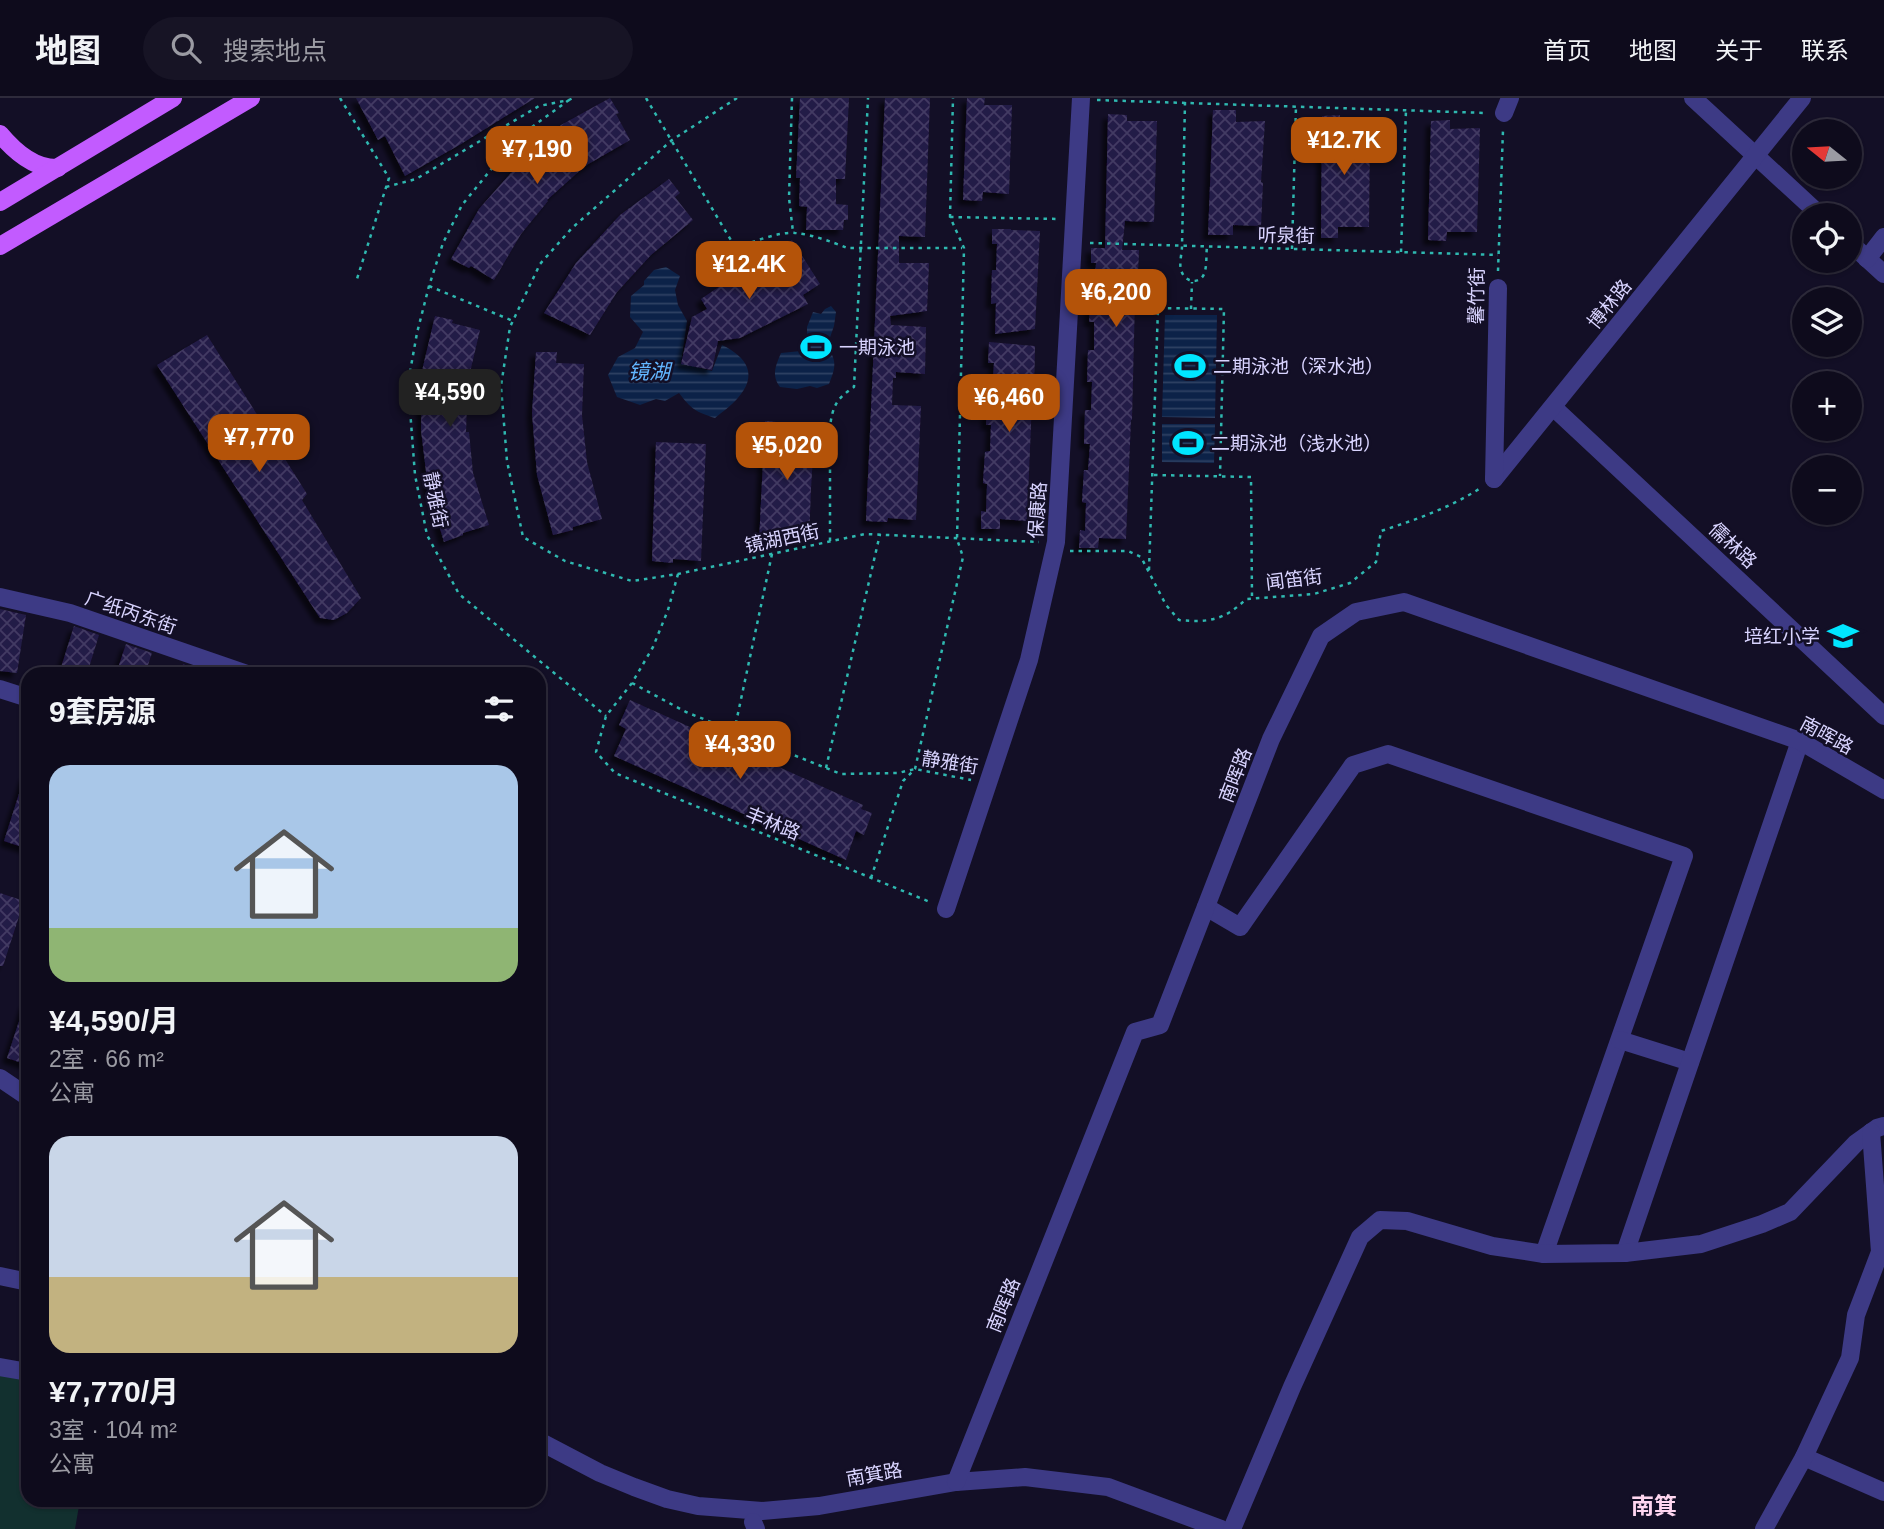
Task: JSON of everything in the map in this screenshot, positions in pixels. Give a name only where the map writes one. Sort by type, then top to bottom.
[{"type":"main road","points":[[0,202],[173,98]]},
{"type":"main road","points":[[0,246],[251,98]]},
{"type":"main road","points":[[0,134],[16,151],[35,164],[58,168]]},
{"type":"street","points":[[1693,98],[1807,203]]},
{"type":"street","name":"博林路","points":[[1494,479],[1802,98]]},
{"type":"street","name":"保康路","points":[[946,909],[1029,660],[1055,547],[1081,99]]},
{"type":"street","points":[[1867,259],[1884,237]]},
{"type":"street","points":[[1862,254],[1884,274]]},
{"type":"street","name":"馨竹街","points":[[1494,479],[1498,288]]},
{"type":"street","name":"儒林路","points":[[1553,407],[1884,716]]},
{"type":"street","name":"广纸丙东街","points":[[0,597],[70,613],[227,667]]},
{"type":"street","name":"南晖路","points":[[956,1482],[1135,1032],[1160,1025],[1271,739],[1321,636],[1356,612],[1404,602],[1800,741],[1884,790]]},
{"type":"street","points":[[0,689],[21,696]]},
{"type":"street","points":[[1625,1252],[1800,741]]},
{"type":"street","points":[[1206,907],[1240,927],[1353,765],[1388,754],[1684,856],[1544,1254]]},
{"type":"street","points":[[1620,1040],[1690,1062]]},
{"type":"street","points":[[0,1078],[21,1092]]},
{"type":"street","points":[[1232,1529],[1360,1237],[1380,1220],[1407,1221],[1492,1246],[1544,1254],[1625,1252],[1701,1244],[1790,1212],[1856,1143],[1878,1129]]},
{"type":"street","points":[[1764,1529],[1804,1457],[1850,1358],[1856,1315],[1880,1252],[1878,1129]]},
{"type":"street","points":[[0,1276],[21,1280]]},
{"type":"street","points":[[0,1367],[21,1371]]},
{"type":"street","name":"南箕路","points":[[546,1445],[600,1473],[634,1487],[677,1501],[727,1509],[762,1511],[819,1506],[956,1482],[1026,1477],[1108,1487],[1221,1529]]},
{"type":"street","points":[[1804,1457],[1884,1492]]},
{"type":"path","points":[[340,98],[389,178],[356,282]]},
{"type":"path","points":[[646,98],[744,262]]},
{"type":"path","points":[[429,286],[513,321],[540,264],[572,228],[672,140],[737,98]]},
{"type":"path","points":[[792,98],[789,198],[793,232]]},
{"type":"path","points":[[830,541],[830,426],[833,408],[842,395],[854,387],[868,98]]},
{"type":"path","points":[[871,878],[904,781],[915,769],[963,557],[957,539],[964,248],[950,217],[953,98]]},
{"type":"path","points":[[386,187],[416,179],[539,106],[571,99]]},
{"type":"path","name":"静雅街","points":[[571,99],[532,127],[492,167],[462,205],[443,243],[429,286],[408,383],[415,475],[427,535],[459,594],[606,716]]},
{"type":"path","points":[[1081,99],[1406,110],[1507,106]]},
{"type":"path","points":[[1185,102],[1181,270],[1186,279],[1192,282],[1203,276],[1207,247]]},
{"type":"path","points":[[1292,249],[1296,106]]},
{"type":"path","name":"馨竹街","points":[[1498,288],[1507,106]]},
{"type":"path","points":[[1401,252],[1406,110]]},
{"type":"path","points":[[950,217],[1074,219]]},
{"type":"path","points":[[736,248],[793,232],[848,248],[964,248]]},
{"type":"path","name":"听泉街","points":[[1073,242],[1498,254]]},
{"type":"path","points":[[1191,309],[1192,282]]},
{"type":"path","points":[[1149,570],[1158,308],[1224,309],[1220,476]]},
{"type":"path","name":"镜湖西街","points":[[513,321],[501,386],[507,461],[523,537],[565,561],[632,580],[678,574],[865,534],[1055,547]]},
{"type":"path","points":[[1154,475],[1251,477],[1252,598]]},
{"type":"path","name":"闻笛街","points":[[1055,547],[1128,551],[1141,557],[1166,605],[1179,620],[1219,619],[1246,599],[1314,594],[1350,583],[1376,562],[1381,531],[1456,502],[1494,479]]},
{"type":"path","points":[[826,768],[880,534]]},
{"type":"path","points":[[734,732],[772,554]]},
{"type":"path","points":[[606,716],[632,683],[653,647],[668,610],[678,574]]},
{"type":"path","name":"静雅街","points":[[632,683],[686,712],[841,774],[898,774],[915,769],[989,783]]},
{"type":"path","name":"丰林路","points":[[606,716],[596,752],[615,773],[946,909]]},
{"type":"green space","points":[[0,1374],[21,1378],[21,1507],[79,1507],[75,1529],[0,1529]]},
{"type":"water","name":"镜湖","points":[[666,267],[680,276],[675,290],[678,305],[687,321],[681,363],[712,371],[722,345],[738,355],[747,368],[749,375],[744,390],[735,402],[715,418],[694,409],[679,393],[665,401],[656,399],[640,405],[617,397],[608,375],[618,357],[635,348],[643,332],[630,317],[631,296],[644,285],[644,281],[654,270]]},
{"type":"water","name":"一期泳池","points":[[831,306],[836,312],[827,346],[834,364],[829,384],[817,388],[780,387],[775,374],[781,353],[801,351],[807,344],[807,327],[813,312],[821,314]]},
{"type":"water","name":"二期泳池（深水池）","points":[[1165,315],[1217,315],[1215,418],[1162,417]]},
{"type":"water","name":"二期泳池（浅水池）","points":[[1162,424],[1215,424],[1214,463],[1162,462]]},
{"type":"building","points":[[356,98],[535,98],[405,176],[385,136],[378,140]]},
{"type":"building","points":[[610,98],[630,140],[585,166],[547,200],[521,234],[494,280],[471,266],[469,268],[451,259],[479,209],[517,166],[561,125]]},
{"type":"building","points":[[800,98],[849,98],[845,179],[836,179],[836,204],[848,205],[848,220],[844,220],[843,230],[806,230],[807,207],[799,206],[800,178],[796,178]]},
{"type":"building","points":[[885,98],[930,98],[925,237],[899,236],[899,263],[929,263],[927,311],[890,316],[891,325],[926,327],[925,374],[896,372],[896,378],[893,378],[892,405],[921,406],[916,520],[888,518],[887,522],[866,521]]},
{"type":"building","points":[[967,98],[985,98],[984,105],[1012,105],[1009,194],[983,192],[982,201],[963,200]]},
{"type":"building","points":[[1213,110],[1236,110],[1236,122],[1265,121],[1261,226],[1233,225],[1233,235],[1208,235]]},
{"type":"building","points":[[1108,114],[1127,115],[1127,121],[1157,121],[1154,222],[1125,221],[1122,250],[1139,250],[1126,539],[1099,538],[1098,548],[1079,548],[1080,530],[1085,531],[1086,503],[1082,502],[1084,470],[1088,470],[1090,444],[1084,444],[1085,410],[1091,410],[1092,382],[1087,382],[1088,350],[1094,350],[1094,322],[1089,322],[1096,263],[1091,263],[1091,248],[1105,248]]},
{"type":"building","points":[[1340,115],[1340,128],[1370,127],[1369,227],[1338,227],[1338,238],[1321,238],[1322,116]]},
{"type":"building","points":[[1450,120],[1450,129],[1480,128],[1477,232],[1447,232],[1446,241],[1428,240],[1431,121]]},
{"type":"building","points":[[669,179],[680,193],[675,197],[693,220],[651,255],[617,292],[590,335],[544,313],[576,263],[620,215]]},
{"type":"building","points":[[992,229],[1040,231],[1035,329],[995,334],[996,303],[991,304],[992,270],[996,270],[997,244],[992,244]]},
{"type":"building","points":[[792,240],[820,284],[803,295],[808,304],[740,338],[718,341],[712,370],[681,364],[692,317],[707,309],[701,299],[729,280],[726,274],[770,244],[775,252]]},
{"type":"building","points":[[435,316],[480,330],[468,381],[466,432],[469,432],[473,473],[489,525],[444,542],[428,488],[421,430],[422,371]]},
{"type":"building","points":[[207,335],[307,494],[302,500],[361,598],[347,613],[334,620],[320,618],[157,365]]},
{"type":"building","points":[[989,342],[1035,346],[1027,521],[1000,519],[1000,529],[981,529],[981,511],[986,512],[987,484],[983,483],[985,452],[990,451],[991,425],[986,425],[987,392],[992,391],[994,363],[988,363]]},
{"type":"building","points":[[536,352],[557,352],[556,363],[584,364],[582,415],[587,462],[602,519],[553,535],[537,475],[532,413]]},
{"type":"building","points":[[765,421],[815,425],[809,540],[780,538],[780,542],[759,542]]},
{"type":"building","points":[[656,442],[706,444],[701,561],[652,561]]},
{"type":"building","points":[[0,609],[26,615],[17,673],[0,671]]},
{"type":"building","points":[[74,626],[99,635],[89,667],[61,667]]},
{"type":"building","points":[[126,644],[152,653],[147,667],[118,667]]},
{"type":"building","points":[[630,700],[863,805],[861,809],[872,813],[864,835],[856,831],[846,860],[614,756],[626,729],[619,725]]},
{"type":"building","points":[[21,788],[21,847],[4,841]]},
{"type":"building","points":[[0,893],[21,900],[21,910],[3,966],[0,966]]},
{"type":"building","points":[[21,1015],[21,1063],[7,1058]]},
{"type":"place","name":"一期泳池","points":[[816,347]]},
{"type":"place","name":"二期泳池（深水池）","points":[[1190,366]]},
{"type":"place","name":"二期泳池（浅水池）","points":[[1188,443]]},
{"type":"place","name":"培红小学","points":[[1843,636]]},
{"type":"district","name":"南箕","points":[[1654,1506]]}]
